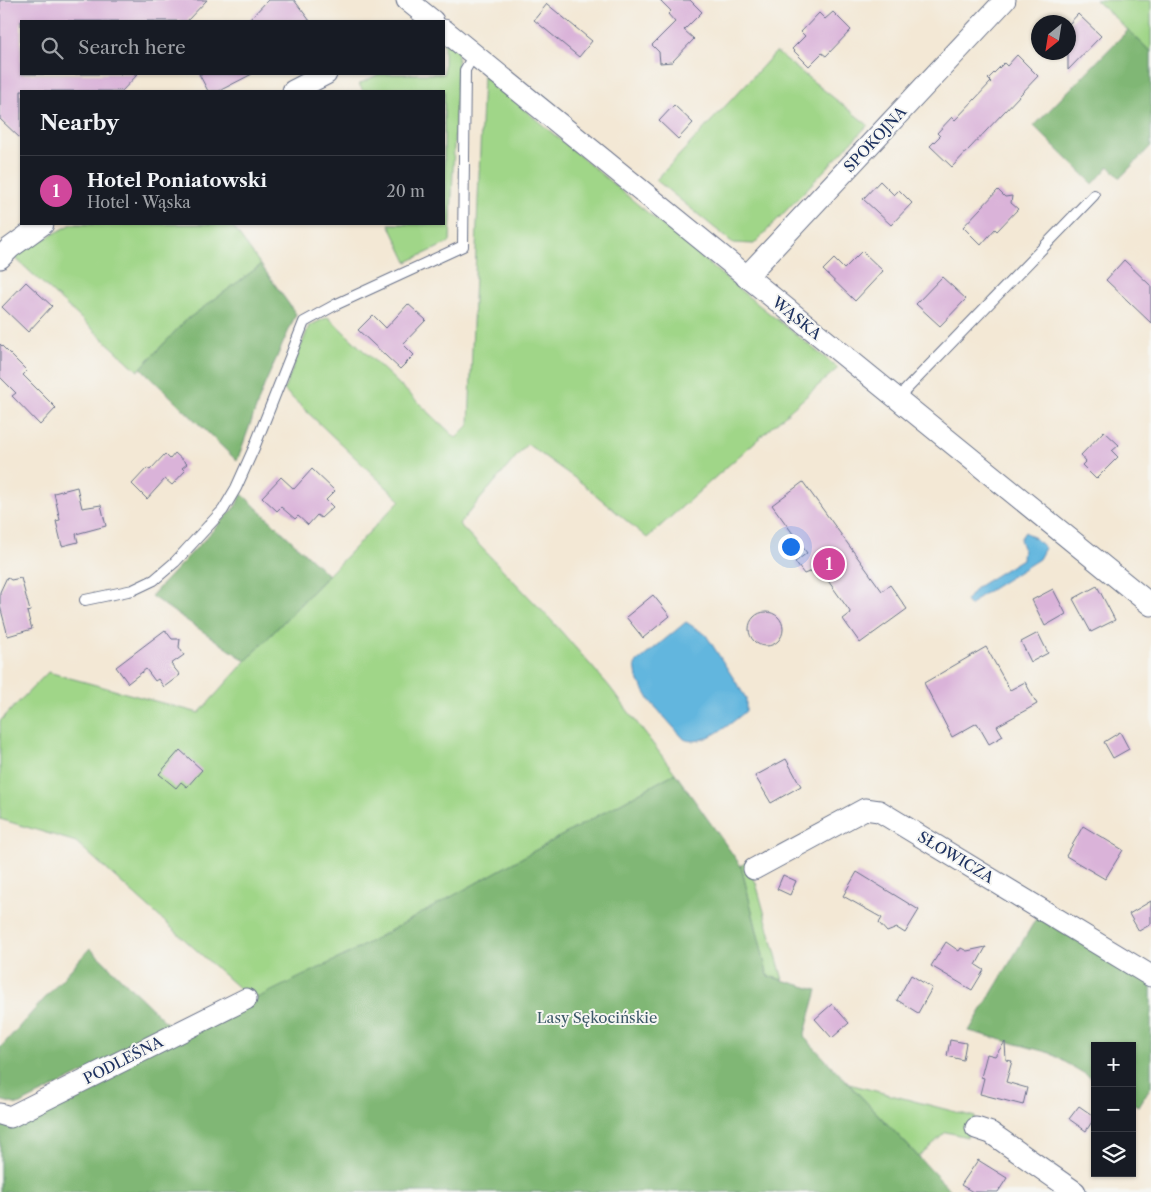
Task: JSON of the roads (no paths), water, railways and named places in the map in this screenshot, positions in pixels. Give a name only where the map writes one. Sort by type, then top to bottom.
[{"type":"street","points":[[408,0],[424,19]]},
{"type":"street","name":"SPOKOJNA","points":[[746,277],[995,3]]},
{"type":"street","name":"WĄSKA","points":[[445,31],[1151,605]]},
{"type":"street","points":[[295,90],[324,75]]},
{"type":"street","points":[[0,258],[10,248],[42,225]]},
{"type":"street","name":"SŁOWICZA","points":[[754,869],[865,809],[879,811],[1151,976]]},
{"type":"street","name":"PODLEŚNA","points":[[0,1114],[10,1117],[246,999]]},
{"type":"street","points":[[976,1128],[991,1133],[1075,1192]]},
{"type":"lane","points":[[86,600],[133,590],[154,580],[175,562],[223,510],[236,488],[254,448],[304,322],[337,304],[463,246],[465,70],[474,55]]},
{"type":"lane","points":[[897,399],[1094,195]]},
{"type":"water","points":[[1025,532],[1045,548],[1039,559],[979,597],[970,606],[966,601],[977,587],[1022,559],[1023,548],[1020,539]]},
{"type":"water","points":[[686,622],[706,635],[746,698],[746,711],[733,722],[708,737],[691,741],[684,739],[650,701],[637,678],[635,664]]},
{"type":"place","name":"Hotel Poniatowski","points":[[829,564]]},
{"type":"park label","name":"Lasy Sękocińskie","points":[[597,1017]]}]
